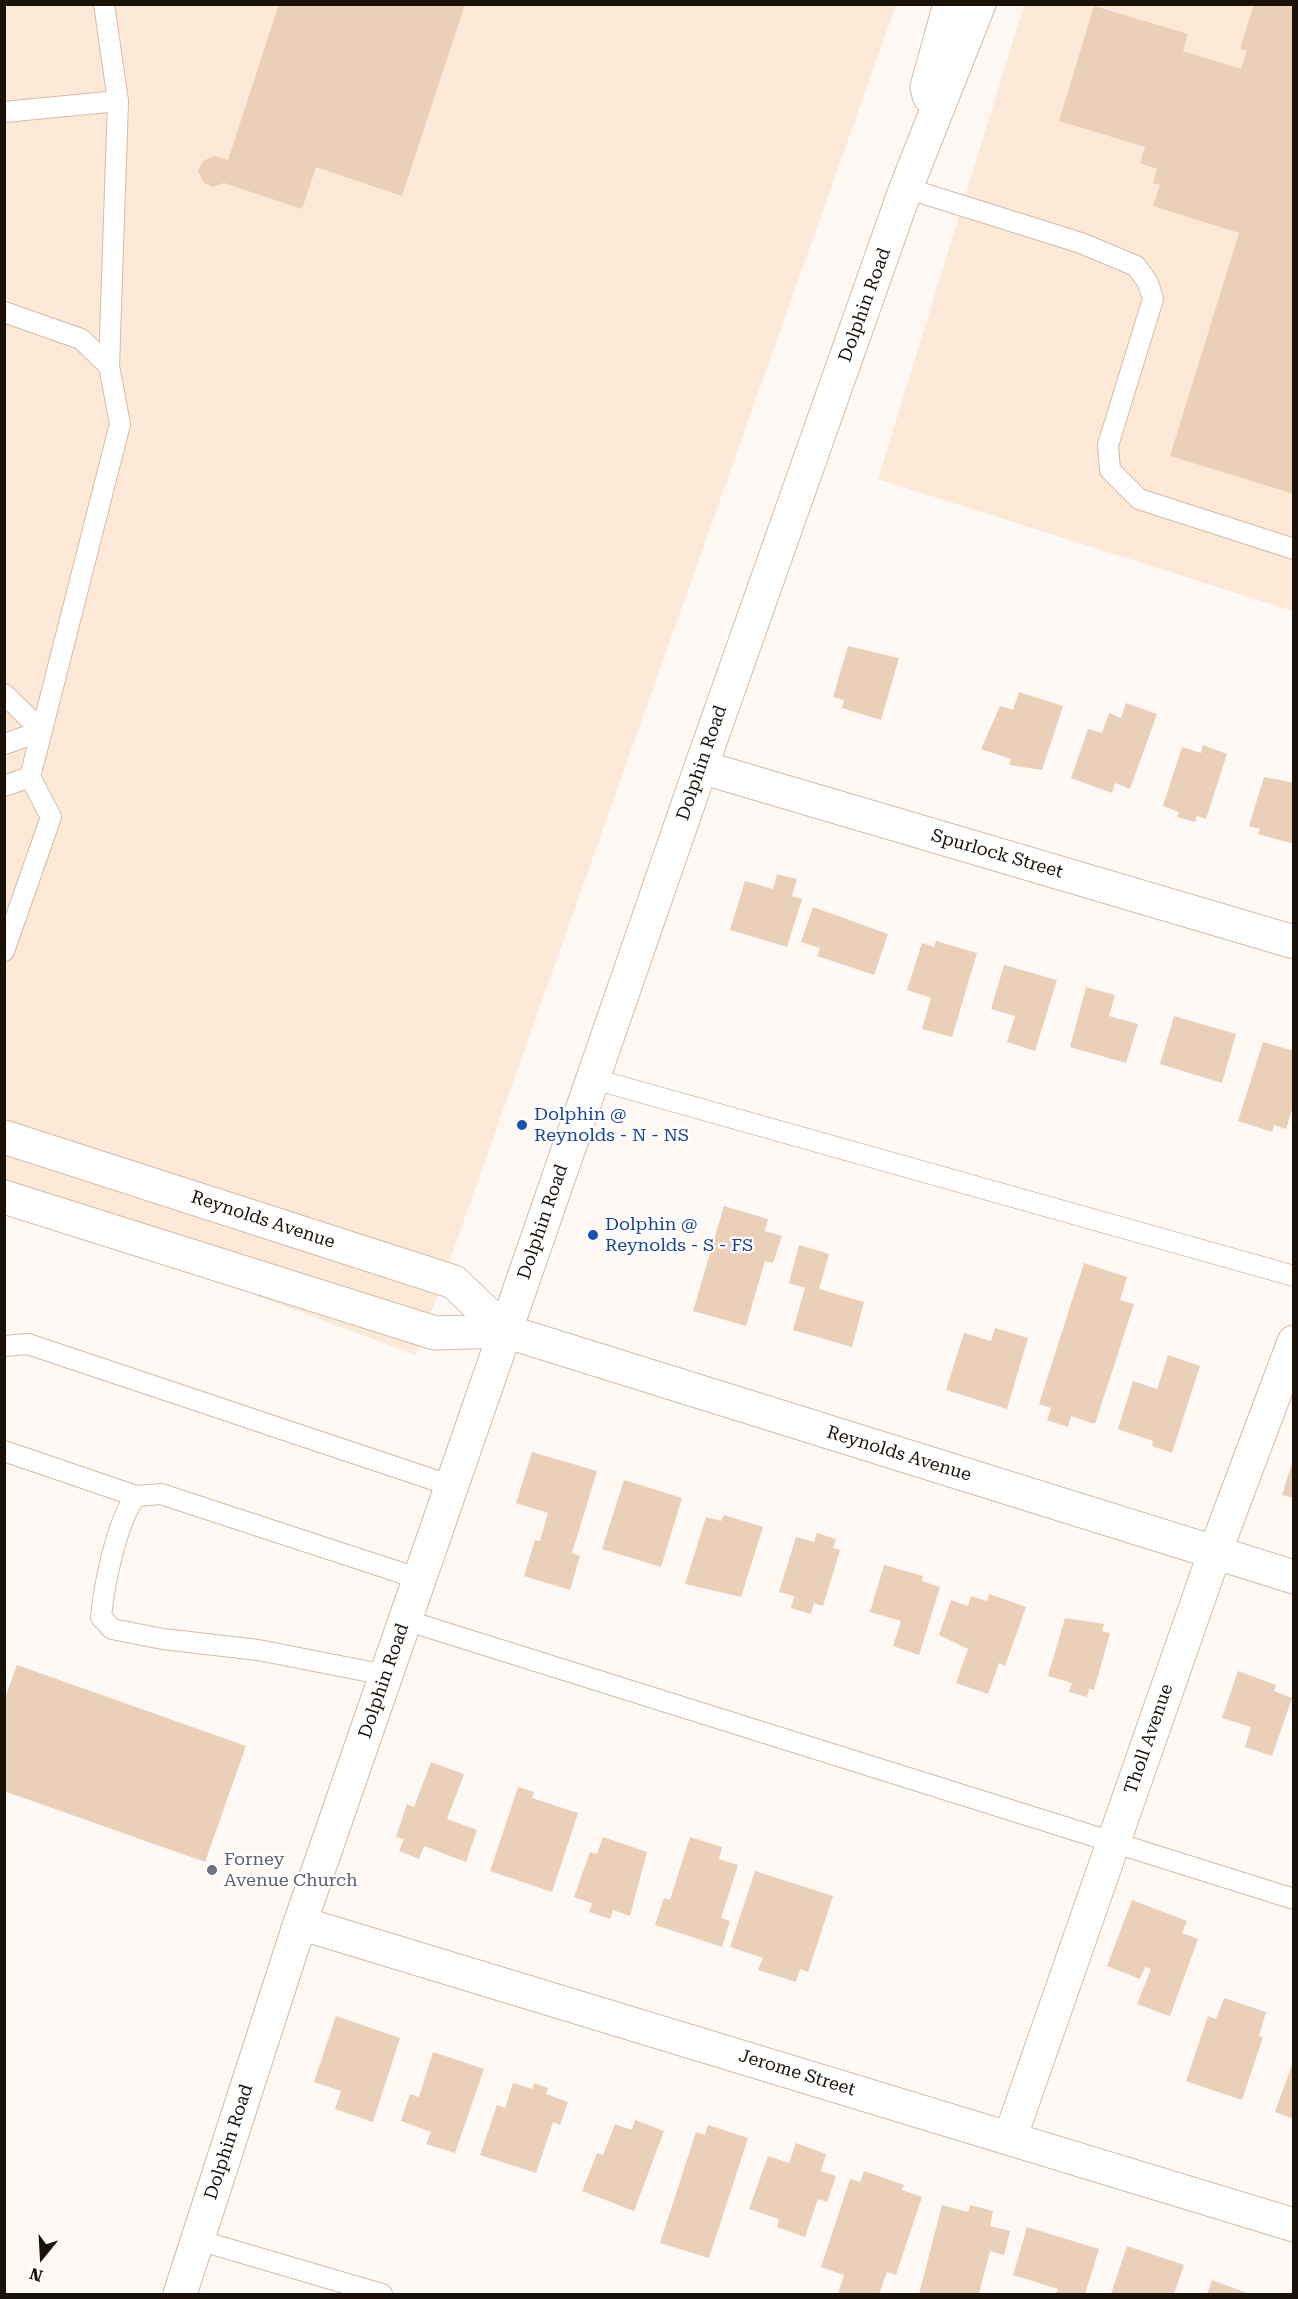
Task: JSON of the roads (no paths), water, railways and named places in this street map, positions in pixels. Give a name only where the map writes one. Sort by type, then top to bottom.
[{"type":"street","points":[[934,121],[927,87],[950,4]]},
{"type":"street","name":"Dolphin Road","points":[[180,2295],[300,1923],[701,767],[906,188],[979,4]]},
{"type":"street","name":"Spurlock Street","points":[[701,767],[1293,942]]},
{"type":"street","name":"Reynolds Avenue","points":[[4,1137],[454,1282],[505,1331]]},
{"type":"street","name":"Reynolds Avenue","points":[[4,1197],[435,1333],[505,1331],[1293,1577]]},
{"type":"street","name":"Tholl Avenue","points":[[1010,2138],[1215,1552],[1293,1342]]},
{"type":"street","name":"Jerome Street","points":[[300,1923],[1293,2224]]},
{"type":"lane","points":[[4,951],[51,817],[30,777],[120,424],[109,366],[118,101],[104,4]]},
{"type":"lane","points":[[4,112],[118,101]]},
{"type":"lane","points":[[906,188],[1081,243],[1136,266],[1148,283],[1153,299],[1108,445],[1110,470],[1139,499],[1293,549]]},
{"type":"lane","points":[[4,312],[81,339],[109,366]]},
{"type":"lane","points":[[4,694],[42,731]]},
{"type":"lane","points":[[4,744],[42,731]]},
{"type":"lane","points":[[4,786],[30,777]]},
{"type":"lane","points":[[594,1079],[1293,1276]]},
{"type":"lane","points":[[4,1346],[28,1344],[452,1486]]},
{"type":"lane","points":[[4,1451],[136,1496],[161,1494],[420,1579]]},
{"type":"lane","points":[[136,1496],[128,1507],[104,1585],[101,1617],[112,1629],[163,1639],[258,1650],[386,1675]]},
{"type":"lane","points":[[405,1620],[1293,1899]]},
{"type":"lane","points":[[198,2240],[382,2295]]},
{"type":"place","name":"Dolphin @ Reynolds - N - NS","points":[[522,1125]]},
{"type":"place","name":"Dolphin @ Reynolds - S - FS","points":[[593,1235]]},
{"type":"place","name":"Forney Avenue Church","points":[[212,1870]]}]
